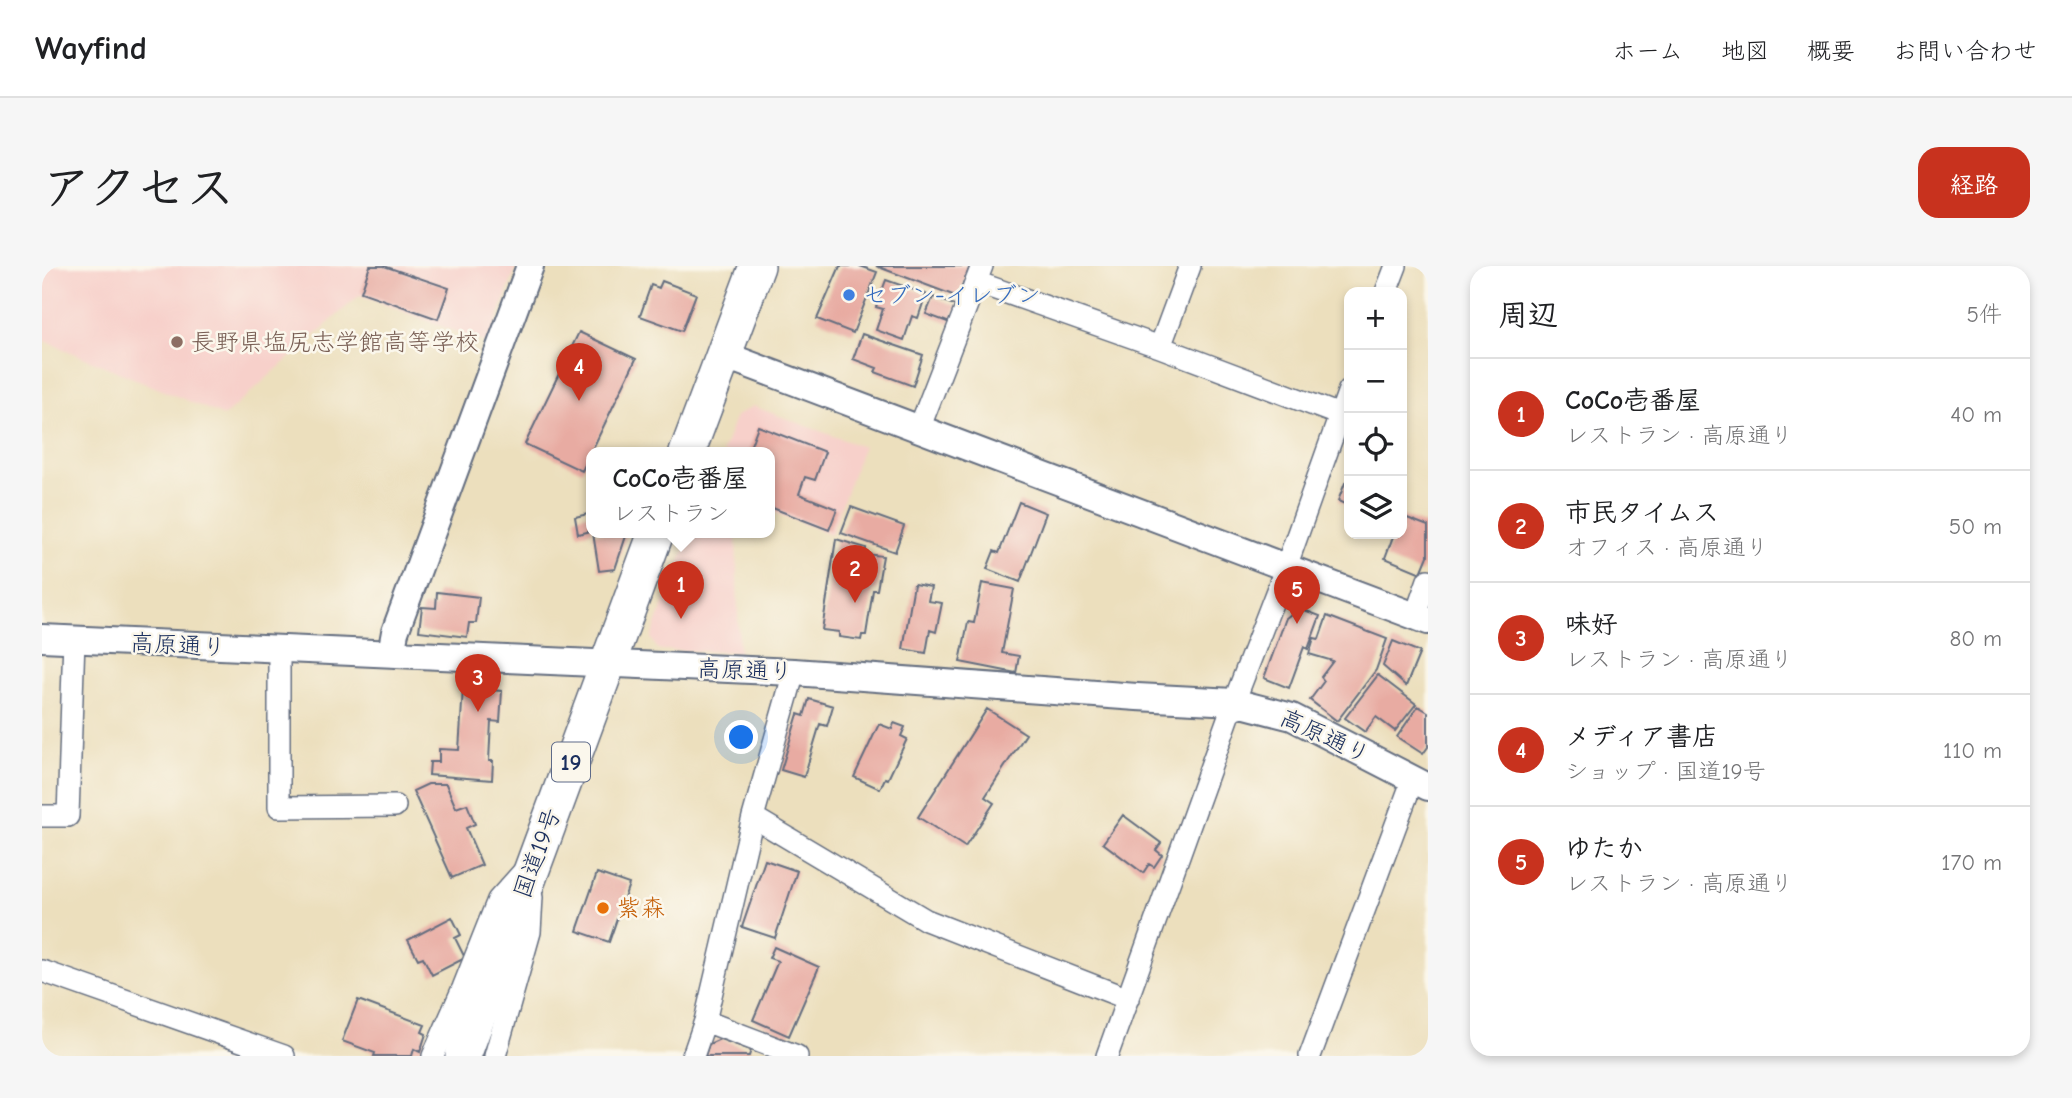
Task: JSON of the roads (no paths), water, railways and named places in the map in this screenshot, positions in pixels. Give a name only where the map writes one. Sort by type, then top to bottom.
[{"type":"highway","points":[[689,447],[757,266]]},
{"type":"highway","name":"国道19号","points":[[463,1056],[654,538]]},
{"type":"street","points":[[391,653],[400,619],[530,266]]},
{"type":"street","points":[[1160,347],[1190,266]]},
{"type":"street","points":[[1388,287],[1395,266]]},
{"type":"street","points":[[919,429],[979,274],[1160,347],[1340,415]]},
{"type":"street","points":[[724,355],[1422,619],[1428,580]]},
{"type":"street","points":[[1108,1056],[1344,404]]},
{"type":"street","name":"高原通り","points":[[42,638],[794,672],[1234,702],[1292,717],[1420,783]]},
{"type":"street","points":[[42,816],[68,816],[74,639]]},
{"type":"street","points":[[279,650],[279,807],[395,806]]},
{"type":"street","points":[[693,1056],[705,1021],[753,817],[794,672]]},
{"type":"street","points":[[1310,1056],[1420,783]]},
{"type":"street","points":[[753,817],[926,920],[1128,999]]},
{"type":"street","points":[[433,1056],[498,900],[534,860]]},
{"type":"street","points":[[495,1056],[530,932],[534,860]]},
{"type":"street","points":[[42,971],[284,1056]]},
{"type":"street","points":[[705,1021],[797,1056]]},
{"type":"place","name":"セブン-イレブン","points":[[849,295]]},
{"type":"place","name":"長野県塩尻志学館高等学校","points":[[177,342]]},
{"type":"place","name":"メディア書店","points":[[579,401]]},
{"type":"place","name":"市民タイムス","points":[[855,603]]},
{"type":"place","name":"CoCo壱番屋","points":[[681,619]]},
{"type":"place","name":"ゆたか","points":[[1297,624]]},
{"type":"place","name":"味好","points":[[478,712]]},
{"type":"place","name":"紫森","points":[[603,908]]}]
